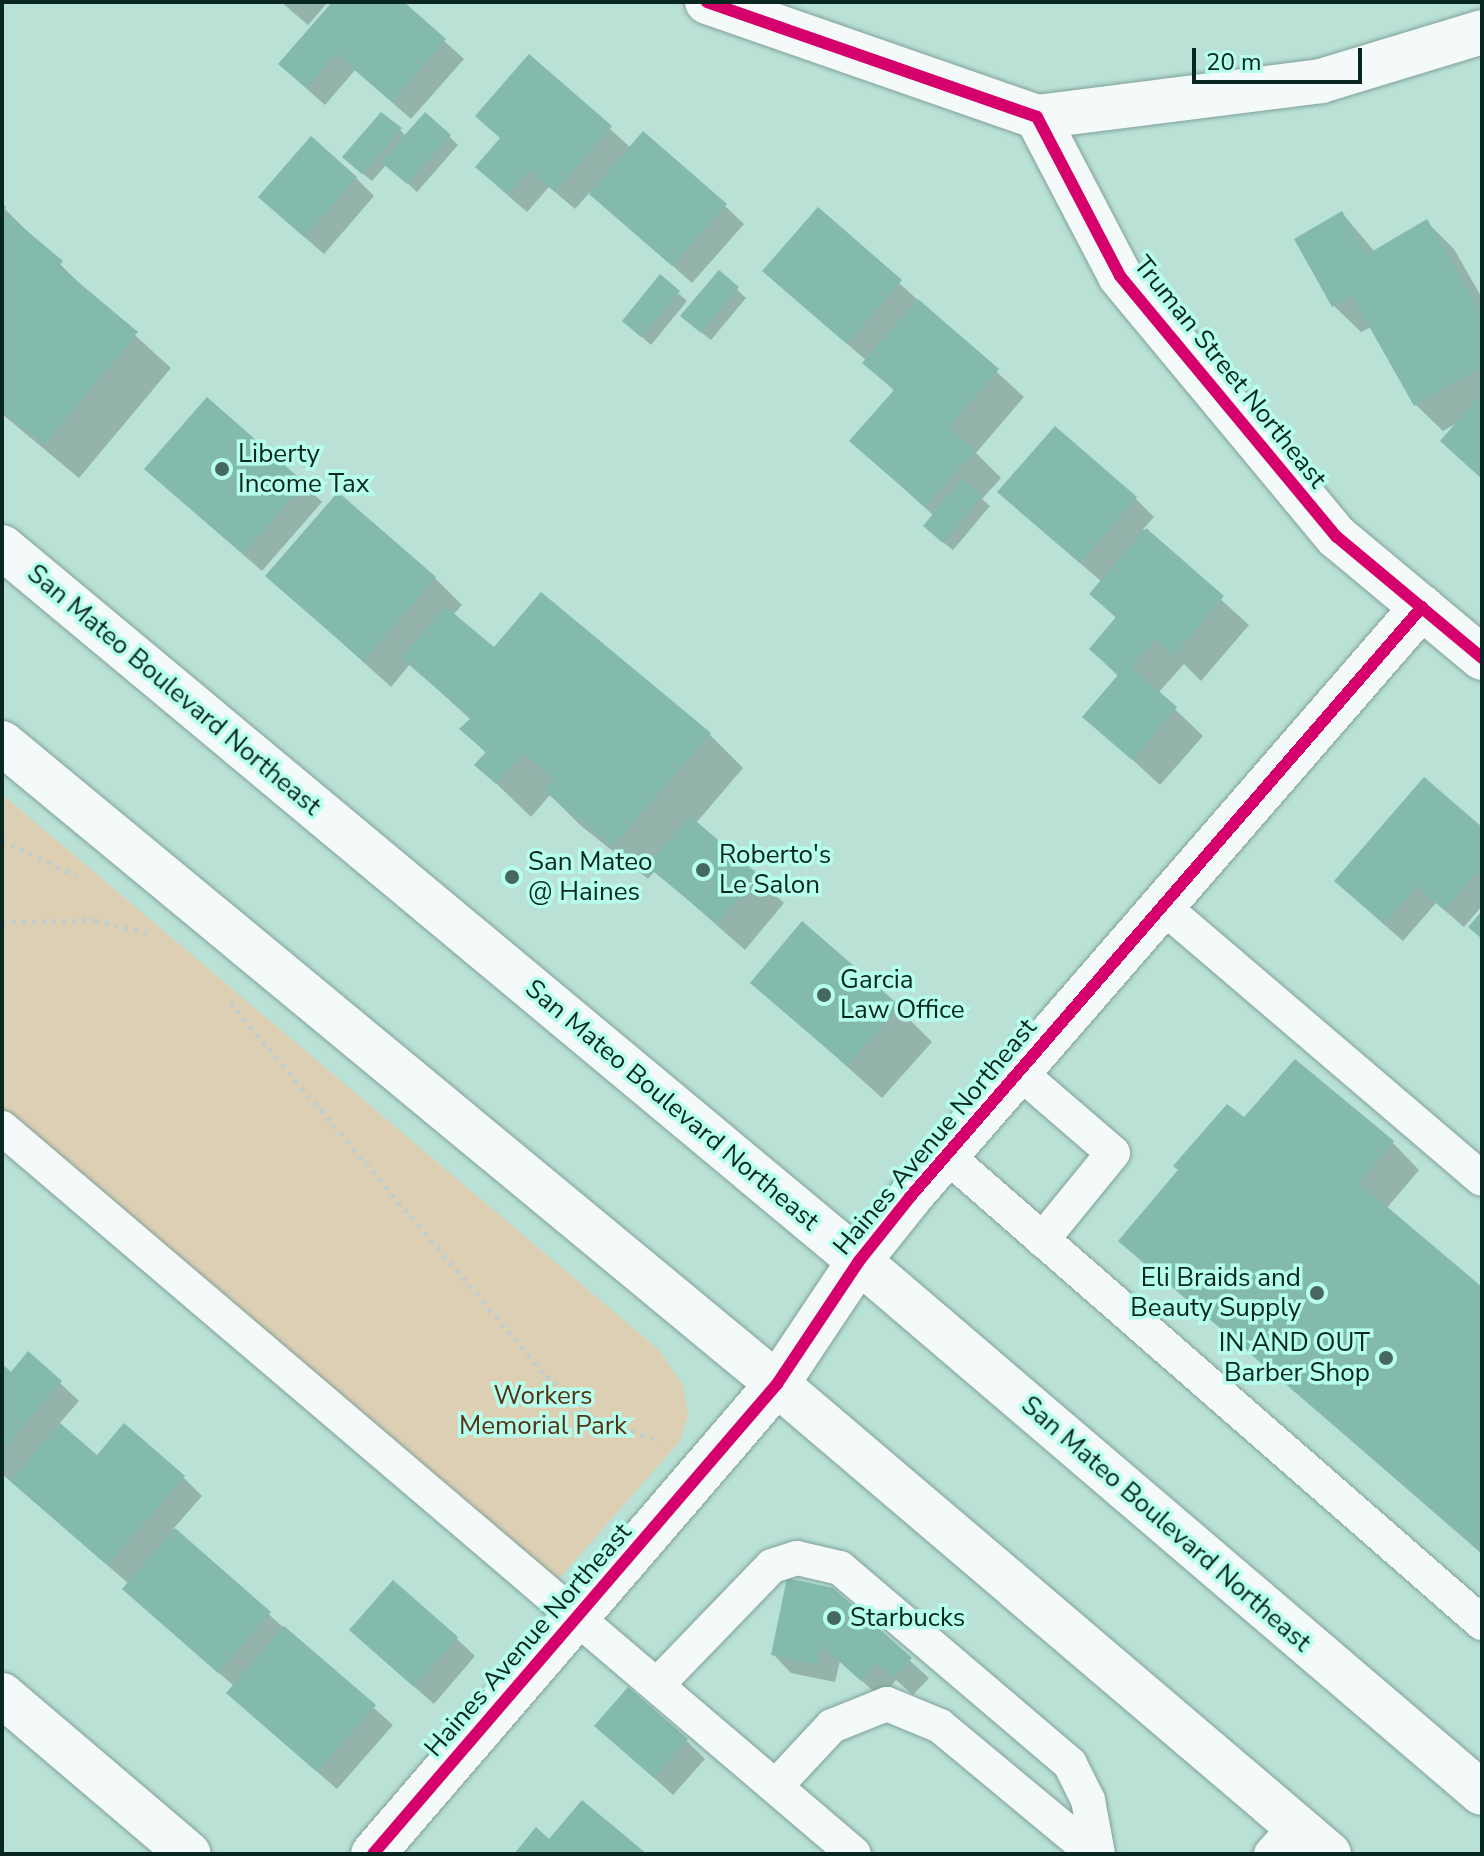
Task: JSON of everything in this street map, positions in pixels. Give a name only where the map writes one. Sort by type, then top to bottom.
[{"type":"main road","points":[[707,2],[1037,117],[1321,81],[1482,32]]},
{"type":"main road","name":"Truman Street Northeast","points":[[1037,117],[1120,276],[1337,537],[1482,658]]},
{"type":"main road","name":"San Mateo Boulevard Northeast","points":[[2,547],[859,1261],[1482,1793]]},
{"type":"main road","name":"Haines Avenue Northeast","points":[[373,1854],[777,1384],[859,1261],[946,1155],[1160,904],[1422,607]]},
{"type":"main road","points":[[2,743],[777,1384],[1284,1840],[1329,1854]]},
{"type":"main road","points":[[2,1695],[189,1854]]},
{"type":"lane","points":[[1160,904],[1482,1179]]},
{"type":"lane","points":[[1018,1071],[1113,1153],[1042,1240]]},
{"type":"lane","points":[[2,1128],[854,1854]]},
{"type":"lane","points":[[946,1155],[1482,1623]]},
{"type":"lane","points":[[657,1685],[772,1566],[797,1558],[840,1568],[1070,1764],[1088,1800],[1096,1854]]},
{"type":"lane","points":[[776,1786],[832,1726],[887,1704],[940,1726],[1096,1854]]},
{"type":"path","points":[[2,840],[84,880]]},
{"type":"path","points":[[2,922],[95,920],[148,933]]},
{"type":"path","points":[[230,1002],[546,1375],[593,1418],[670,1444]]},
{"type":"green space","name":"Workers Memorial Park","points":[[2,794],[658,1349],[683,1385],[688,1416],[680,1441],[556,1582],[2,1109]]},
{"type":"building","points":[[332,2],[404,2],[446,39],[392,102],[336,54],[306,88],[278,64]]},
{"type":"building","points":[[529,54],[612,126],[555,192],[530,170],[508,195],[475,167],[500,138],[475,116]]},
{"type":"building","points":[[381,112],[402,128],[362,174],[342,157]]},
{"type":"building","points":[[425,112],[451,135],[407,184],[381,162]]},
{"type":"building","points":[[643,131],[727,204],[672,266],[589,194]]},
{"type":"building","points":[[311,136],[357,177],[304,237],[258,197]]},
{"type":"building","points":[[2,204],[6,207],[3,211],[63,261],[59,266],[138,332],[44,445],[2,411]]},
{"type":"building","points":[[818,207],[902,280],[847,344],[762,271]]},
{"type":"building","points":[[1342,211],[1366,255],[1427,219],[1482,315],[1482,367],[1414,406],[1352,296],[1332,307],[1294,239]]},
{"type":"building","points":[[719,270],[739,287],[701,333],[680,316]]},
{"type":"building","points":[[660,274],[680,291],[641,337],[622,321]]},
{"type":"building","points":[[918,299],[999,369],[949,427],[975,450],[925,507],[849,441],[894,390],[862,363]]},
{"type":"building","points":[[1482,393],[1482,479],[1440,441]]},
{"type":"building","points":[[207,397],[305,483],[243,554],[144,469]]},
{"type":"building","points":[[1055,426],[1137,497],[1080,563],[997,492]]},
{"type":"building","points":[[962,479],[982,496],[943,543],[923,526]]},
{"type":"building","points":[[338,492],[436,577],[363,661],[265,576]]},
{"type":"building","points":[[1146,528],[1224,596],[1173,656],[1156,639],[1131,667],[1177,707],[1132,760],[1082,717],[1118,675],[1089,649],[1116,617],[1089,594]]},
{"type":"building","points":[[541,592],[711,733],[613,846],[544,791],[553,779],[523,754],[496,784],[474,765],[486,752],[459,729],[471,718],[401,658],[445,606],[494,647]]},
{"type":"building","points":[[1424,777],[1482,827],[1482,867],[1444,910],[1417,886],[1384,924],[1334,881]]},
{"type":"building","name":"Roberto's Le Salon","points":[[690,816],[759,875],[717,924],[647,866]]},
{"type":"building","points":[[1482,911],[1482,939],[1468,927]]},
{"type":"building","points":[[802,921],[900,1006],[847,1066],[750,983]]},
{"type":"building","points":[[1295,1059],[1394,1141],[1359,1183],[1482,1287],[1482,1295],[1477,1301],[1482,1306],[1482,1552],[1118,1241],[1178,1170],[1173,1166],[1227,1104],[1244,1117]]},
{"type":"building","points":[[28,1351],[62,1381],[2,1450],[2,1364],[11,1372]]},
{"type":"building","points":[[60,1423],[97,1455],[124,1423],[185,1476],[107,1565],[10,1481]]},
{"type":"building","points":[[175,1528],[271,1612],[218,1673],[122,1589]]},
{"type":"building","points":[[787,1578],[833,1588],[912,1658],[893,1678],[877,1663],[861,1681],[821,1645],[817,1664],[771,1655]]},
{"type":"building","points":[[393,1580],[458,1637],[414,1687],[349,1630]]},
{"type":"building","points":[[284,1626],[376,1705],[317,1772],[226,1693]]},
{"type":"building","points":[[628,1687],[688,1739],[654,1778],[594,1726]]},
{"type":"building","points":[[582,1800],[647,1854],[514,1854],[536,1827],[549,1839]]},
{"type":"cycle path","points":[[707,2],[1037,117],[1120,276],[1337,537],[1482,658]]},
{"type":"cycle path","points":[[373,1854],[777,1384],[859,1261],[910,1197],[1422,607]]},
{"type":"place","name":"Liberty Income Tax","points":[[222,469]]},
{"type":"place","name":"Roberto's Le Salon","points":[[703,870]]},
{"type":"place","name":"San Mateo @ Haines","points":[[512,877]]},
{"type":"place","name":"Garcia Law Office","points":[[824,995]]},
{"type":"place","name":"Eli Braids and Beauty Supply","points":[[1317,1293]]},
{"type":"place","name":"IN AND OUT Barber Shop","points":[[1386,1358]]},
{"type":"place","name":"Starbucks","points":[[834,1618]]}]
